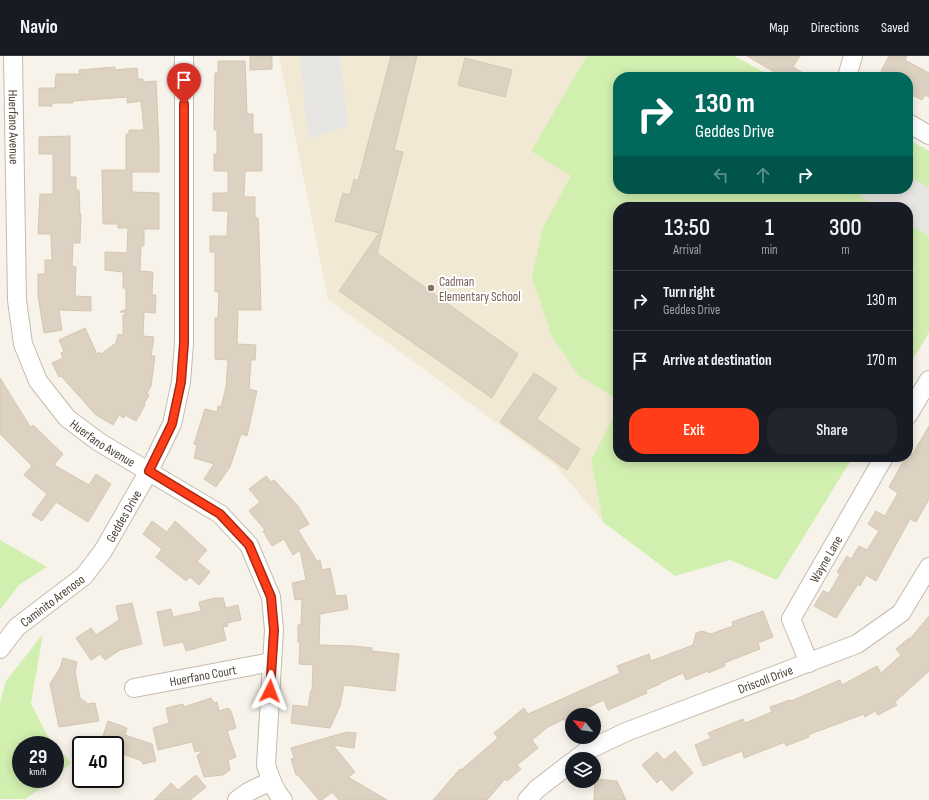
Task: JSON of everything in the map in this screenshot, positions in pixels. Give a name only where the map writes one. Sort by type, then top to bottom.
[{"type":"street","name":"Huerfano Avenue","points":[[13,56],[17,300],[23,344],[38,382],[67,418],[99,442],[220,514],[249,545],[271,597],[274,630],[266,765],[271,781],[279,796],[283,800]]},
{"type":"street","name":"Geddes Drive","points":[[103,551],[149,471],[172,424],[181,382],[184,343],[184,56]]},
{"type":"street","points":[[848,72],[853,56]]},
{"type":"street","points":[[913,126],[929,135]]},
{"type":"street","points":[[913,407],[929,380]]},
{"type":"street","name":"Wayne Lane","points":[[809,664],[791,618],[881,462]]},
{"type":"street","name":"Caminito Arenoso","points":[[0,649],[17,626],[84,576],[103,551]]},
{"type":"street","name":"Driscoll Drive","points":[[585,752],[626,732],[809,664],[857,644],[901,613],[929,566]]},
{"type":"street","name":"Huerfano Court","points":[[134,688],[272,662]]},
{"type":"street","points":[[527,800],[537,789],[565,767]]},
{"type":"street","points":[[237,800],[248,792],[271,781]]},
{"type":"shaded area","name":"Cadman Elementary School","points":[[279,56],[587,56],[531,151],[572,176],[543,227],[552,337],[578,375],[613,397],[613,418],[591,460],[603,522],[557,467],[328,299]]},
{"type":"shaded area","points":[[300,56],[340,56],[348,126],[308,140]]},
{"type":"shaded area","points":[[913,179],[929,188],[929,236],[913,227],[913,202],[870,202],[860,196],[861,194],[913,194]]},
{"type":"green space","points":[[587,56],[734,56],[764,72],[613,72],[613,194],[913,194],[913,142],[929,151],[929,333],[913,359],[913,202],[613,202],[613,397],[578,375],[552,337],[532,277],[543,227],[571,176],[531,151]]},
{"type":"green space","points":[[613,418],[613,462],[850,462],[777,580],[730,560],[675,576],[603,522],[591,460]]},
{"type":"green space","points":[[0,540],[47,567],[19,585],[0,610]]},
{"type":"green space","points":[[43,634],[31,703],[48,736],[12,736],[12,788],[42,788],[25,799],[0,799],[0,703],[6,681]]},
{"type":"green space","points":[[64,755],[71,763],[64,770]]},
{"type":"building","points":[[250,56],[272,56],[272,69],[250,70]]},
{"type":"building","points":[[391,56],[417,56],[394,150],[403,152],[377,253],[518,354],[492,398],[339,291],[379,233],[335,221],[343,193],[350,195],[354,179],[358,181]]},
{"type":"building","points":[[747,56],[800,56],[793,67],[802,72],[774,72]]},
{"type":"building","points":[[889,56],[907,56],[905,60],[929,73],[929,97],[925,95],[922,100],[913,96],[913,72],[881,71]]},
{"type":"building","points":[[465,58],[512,70],[505,97],[458,85]]},
{"type":"building","points":[[218,61],[245,61],[247,114],[253,114],[253,134],[262,134],[262,171],[245,171],[244,197],[255,197],[255,218],[258,218],[259,234],[261,310],[238,310],[237,344],[256,345],[255,360],[251,360],[249,389],[257,391],[247,436],[241,434],[230,467],[216,487],[204,479],[214,464],[194,458],[197,445],[194,444],[205,409],[217,412],[218,406],[221,407],[226,387],[228,360],[215,359],[215,318],[218,318],[219,292],[215,292],[215,252],[210,252],[210,236],[227,236],[228,211],[213,211],[213,193],[228,193],[228,171],[214,171],[214,154],[217,154],[217,130],[214,130],[215,73],[218,73]]},
{"type":"building","points":[[115,67],[115,70],[137,68],[138,79],[143,79],[143,82],[156,81],[159,172],[132,172],[132,192],[159,193],[159,229],[144,229],[144,246],[141,246],[140,271],[153,272],[152,295],[156,295],[155,313],[144,312],[143,336],[154,337],[151,356],[155,356],[151,386],[147,393],[149,395],[136,421],[125,415],[124,418],[119,415],[113,425],[96,415],[61,376],[59,377],[52,363],[63,358],[61,353],[64,351],[59,340],[85,328],[97,354],[99,352],[101,354],[116,343],[118,334],[123,335],[123,315],[125,315],[125,312],[120,312],[126,309],[126,288],[123,288],[123,272],[105,270],[105,252],[127,253],[128,228],[118,228],[118,224],[103,224],[102,170],[126,170],[126,134],[129,134],[129,130],[144,130],[141,101],[127,103],[127,97],[73,101],[73,103],[52,103],[52,106],[39,106],[39,88],[55,88],[56,74],[80,74],[79,70]]},
{"type":"building","points":[[70,136],[70,177],[76,177],[76,190],[79,190],[81,214],[80,243],[73,243],[72,266],[76,267],[75,296],[91,297],[91,311],[59,310],[62,330],[44,333],[38,296],[38,274],[45,274],[45,260],[52,260],[51,234],[38,234],[40,194],[53,194],[53,154],[39,154],[39,137]]},
{"type":"building","points":[[534,373],[557,388],[537,419],[580,449],[567,470],[500,422]]},
{"type":"building","points":[[0,378],[31,428],[33,425],[63,454],[54,465],[89,485],[96,474],[111,484],[88,522],[56,502],[42,521],[32,515],[47,494],[24,475],[32,466],[0,434]]},
{"type":"building","points":[[929,426],[929,499],[916,522],[910,519],[876,581],[866,575],[860,586],[858,584],[836,618],[814,606],[823,591],[829,593],[840,574],[837,572],[847,556],[851,559],[859,546],[867,550],[879,531],[868,524],[876,511],[885,516],[898,493],[889,487],[903,462],[913,462],[913,453]]},
{"type":"building","points":[[266,476],[271,482],[274,480],[298,506],[309,524],[298,530],[317,561],[320,560],[322,570],[330,568],[336,596],[346,595],[348,609],[320,614],[319,645],[372,648],[372,651],[399,654],[395,691],[344,685],[340,706],[330,728],[291,723],[293,705],[308,707],[312,690],[313,665],[299,664],[300,642],[298,642],[298,625],[301,625],[302,599],[295,600],[292,583],[306,580],[300,550],[293,555],[284,539],[272,546],[263,531],[265,530],[249,511],[260,502],[249,489]]},
{"type":"building","points":[[152,521],[167,532],[175,521],[207,550],[197,561],[210,572],[199,585],[190,577],[186,581],[156,557],[162,549],[143,534]]},
{"type":"building","points":[[215,598],[223,598],[226,608],[238,605],[241,620],[227,623],[228,626],[223,627],[226,640],[186,651],[183,642],[164,646],[157,612],[171,609],[173,617],[201,611],[199,602]]},
{"type":"building","points":[[132,603],[142,644],[120,650],[105,660],[100,654],[91,660],[76,638],[91,628],[96,635],[119,620],[116,606]]},
{"type":"building","points":[[763,611],[773,637],[758,643],[760,649],[724,663],[725,666],[686,680],[683,673],[646,690],[647,693],[608,710],[604,700],[586,708],[565,708],[565,721],[564,719],[548,727],[532,740],[538,748],[517,765],[521,769],[507,781],[505,779],[487,800],[433,800],[460,769],[461,770],[498,738],[494,733],[524,708],[528,714],[620,673],[617,666],[649,654],[651,661],[693,645],[696,633],[702,631],[711,634],[733,626],[732,622]]},
{"type":"building","points":[[929,616],[929,671],[895,702],[897,705],[878,715],[875,711],[865,717],[864,714],[808,735],[809,737],[786,746],[785,742],[744,758],[742,751],[703,766],[695,745],[711,738],[708,733],[743,719],[745,723],[772,712],[770,707],[790,700],[791,701],[840,680],[842,685],[877,666],[881,673],[901,655],[896,649],[909,638],[910,639]]},
{"type":"building","points":[[63,658],[77,662],[75,672],[80,698],[88,704],[95,703],[99,721],[59,727],[50,684],[60,668]]},
{"type":"building","points":[[211,698],[214,703],[217,702],[219,711],[228,708],[231,711],[236,728],[227,731],[236,757],[228,760],[230,770],[223,775],[204,777],[197,756],[203,750],[195,752],[192,742],[158,750],[153,728],[169,723],[166,708],[183,704],[184,707]]},
{"type":"building","points":[[108,721],[127,728],[125,735],[152,744],[156,761],[143,764],[142,761],[124,754],[124,736],[103,736]]},
{"type":"building","points":[[347,732],[356,733],[354,748],[333,745],[355,772],[348,777],[387,800],[339,800],[332,792],[322,800],[319,800],[298,775],[296,775],[291,759],[294,758],[291,748]]},
{"type":"building","points":[[675,751],[693,773],[672,791],[661,779],[657,783],[642,765],[657,752],[664,760]]},
{"type":"building","points":[[196,775],[206,787],[190,800],[154,800],[171,783],[178,790]]},
{"type":"building","points":[[601,780],[617,781],[626,800],[594,800],[595,788],[601,788]]},
{"type":"place","name":"Cadman Elementary School","points":[[431,288]]},
{"type":"route","points":[[184,104],[184,343],[181,382],[172,424],[149,471],[220,514],[249,545],[271,597],[274,630],[270,691]]}]
